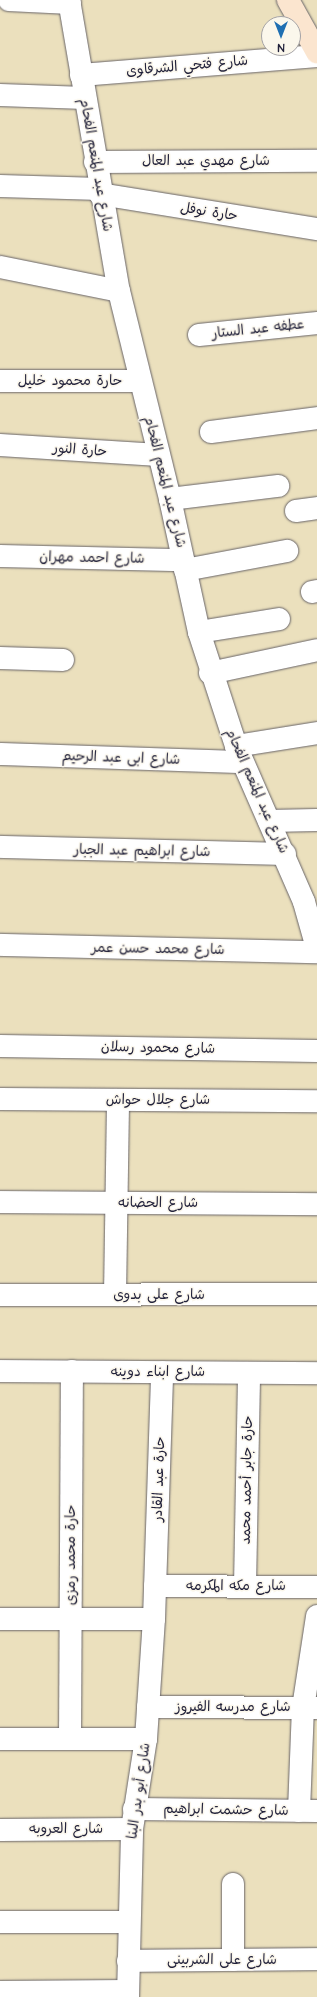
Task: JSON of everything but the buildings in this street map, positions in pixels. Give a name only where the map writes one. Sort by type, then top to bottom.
[{"type":"street","points":[[9,0],[69,1]]},
{"type":"street","points":[[288,0],[317,52]]},
{"type":"street","name":"شارع عبد المنعم الفحام","points":[[69,1],[100,192],[118,291],[170,499],[199,632],[210,673],[239,754],[285,854],[304,902],[317,948]]},
{"type":"street","name":"شارع فتحي الشرقاوى","points":[[81,75],[317,56]]},
{"type":"street","points":[[0,95],[85,98]]},
{"type":"street","name":"شارع مهدي عبد العال","points":[[95,162],[317,161]]},
{"type":"street","name":"حارة نوفل","points":[[0,186],[100,192],[317,229]]},
{"type":"street","points":[[0,267],[118,291]]},
{"type":"street","name":"عطفه عبد الستار","points":[[199,335],[317,323]]},
{"type":"street","name":"حارة محمود خليل","points":[[0,381],[140,381]]},
{"type":"street","points":[[211,432],[317,418]]},
{"type":"street","name":"حارة النور","points":[[0,445],[159,455]]},
{"type":"street","points":[[170,499],[278,486]]},
{"type":"street","name":"شارع احمد مهران","points":[[0,556],[184,565],[287,551]]},
{"type":"street","points":[[199,632],[279,619]]},
{"type":"street","points":[[210,673],[317,650]]},
{"type":"street","points":[[0,658],[63,660]]},
{"type":"street","name":"شارع ابى عبد الرحيم","points":[[0,754],[239,754],[317,733]]},
{"type":"street","points":[[269,821],[317,820]]},
{"type":"street","name":"شارع ابراهيم عبد الجبار","points":[[0,847],[285,854]]},
{"type":"street","name":"شارع محمد حسن عمر","points":[[0,945],[317,952]]},
{"type":"street","name":"شارع محمود رسلان","points":[[0,1046],[317,1051]]},
{"type":"street","name":"شارع جلال حواش","points":[[0,1099],[317,1101]]},
{"type":"street","points":[[114,1295],[118,1100]]},
{"type":"street","name":"شارع الحضانه","points":[[0,1202],[317,1204]]},
{"type":"street","name":"شارع على بدوى","points":[[0,1295],[317,1294]]},
{"type":"street","name":"شارع ابناء دوينه","points":[[0,1371],[317,1373]]},
{"type":"street","name":"حارة محمد رمزى","points":[[70,1739],[72,1371]]},
{"type":"street","name":"حارة عبد القادر","points":[[156,1586],[162,1372]]},
{"type":"street","name":"حارة جابر أحمد محمد","points":[[245,1586],[249,1373]]},
{"type":"street","name":"شارع مكه المكرمه","points":[[156,1586],[317,1587]]},
{"type":"street","name":"شارع أبو بدر البنا","points":[[128,1994],[133,1819],[146,1739],[156,1586]]},
{"type":"street","points":[[308,1811],[310,1708],[317,1616]]},
{"type":"street","points":[[0,1619],[154,1619]]},
{"type":"street","name":"شارع مدرسه الفيروز","points":[[148,1707],[310,1708]]},
{"type":"street","points":[[0,1739],[146,1739]]},
{"type":"street","name":"شارع حشمت ابراهيم","points":[[133,1819],[308,1811]]},
{"type":"street","name":"شارع العروبه","points":[[0,1830],[133,1819]]},
{"type":"street","points":[[233,1884],[233,1960]]},
{"type":"street","points":[[0,1922],[129,1922]]},
{"type":"street","name":"شارع على الشربينى","points":[[128,1961],[317,1959]]},
{"type":"street","points":[[0,1992],[128,1994]]}]
